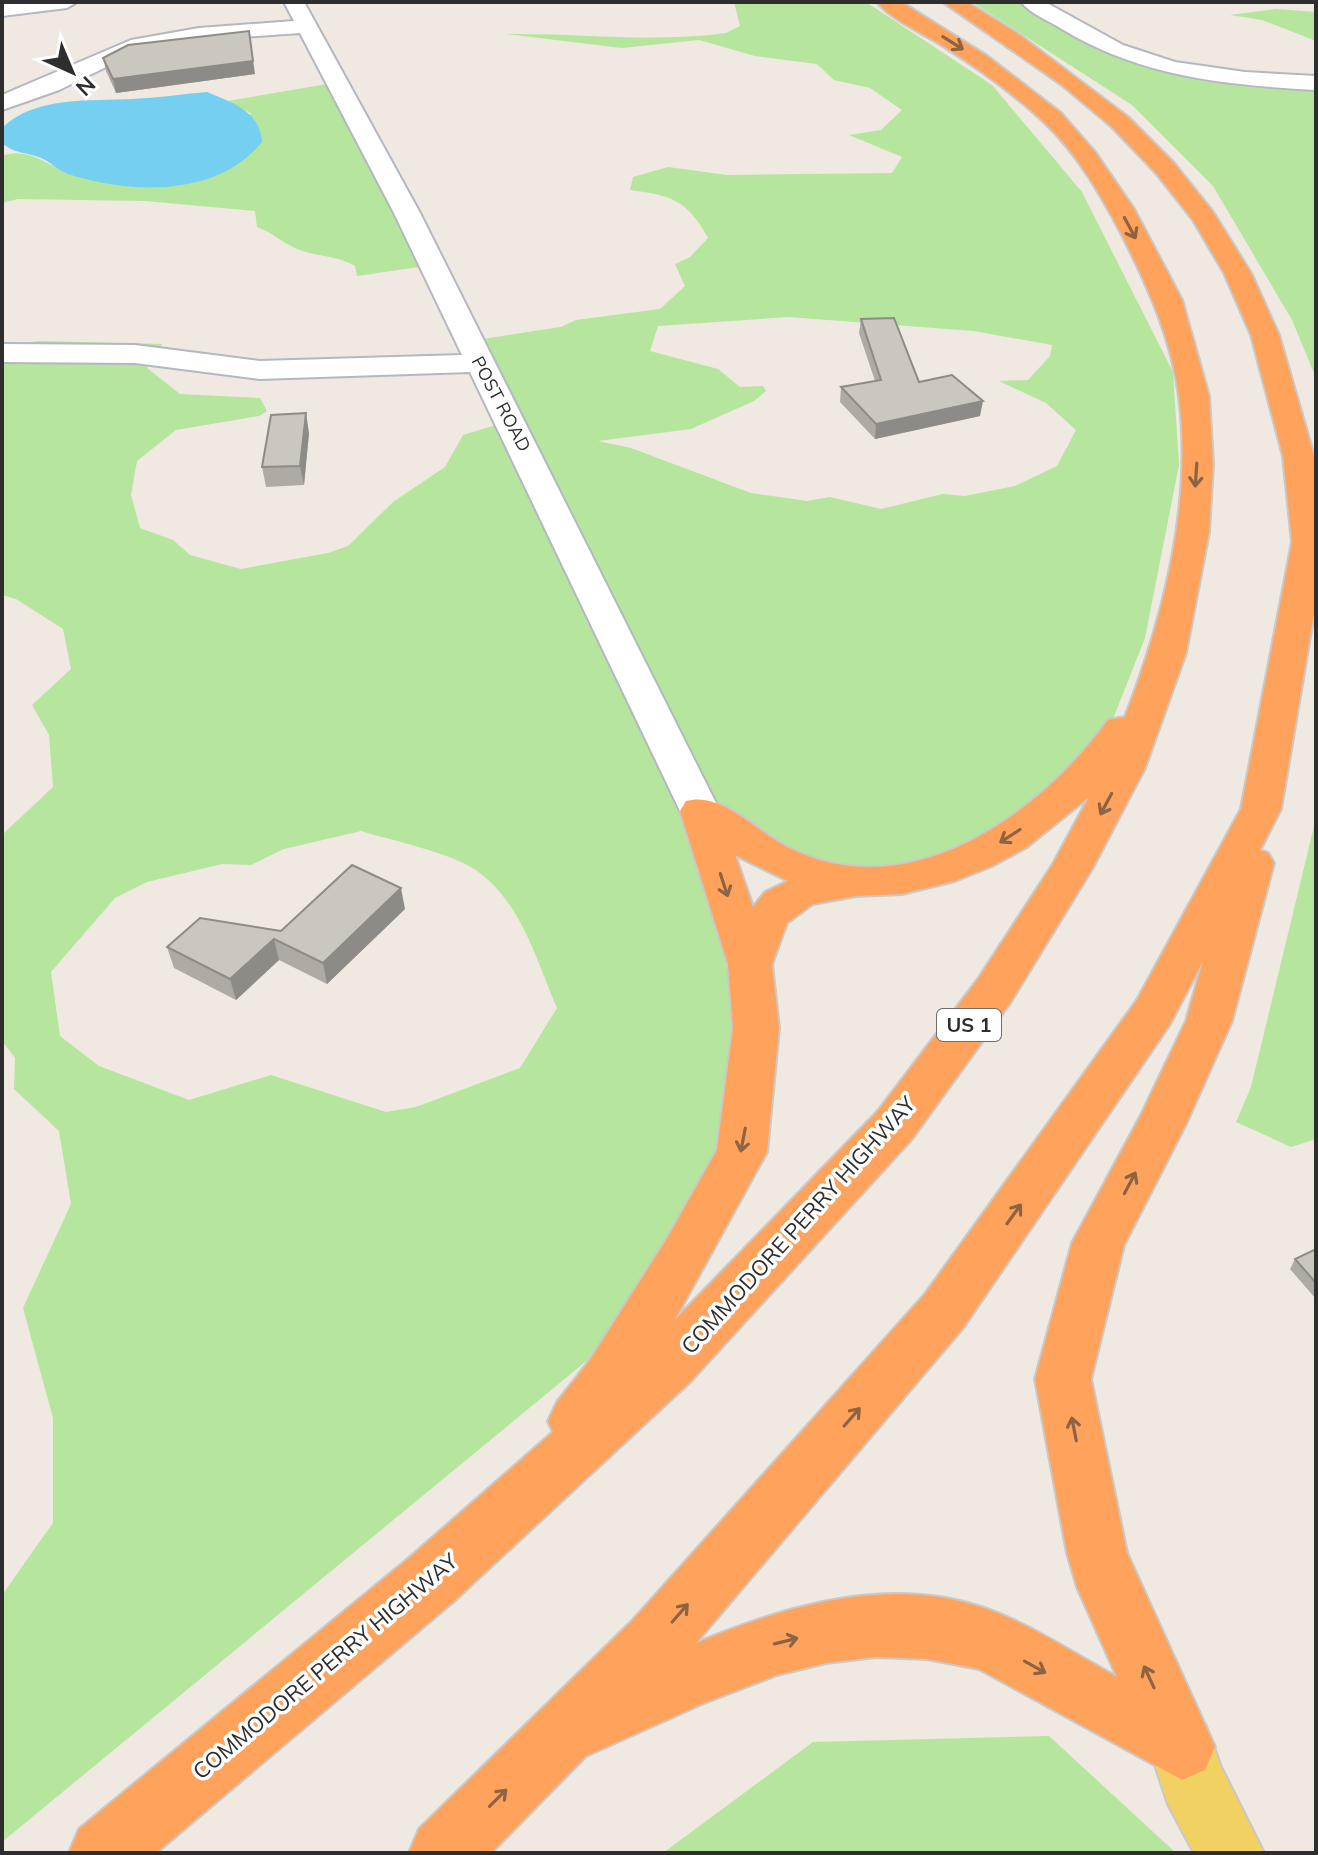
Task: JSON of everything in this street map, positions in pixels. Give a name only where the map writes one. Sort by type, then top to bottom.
[{"type":"highway","name":"COMMODORE PERRY HIGHWAY","points":[[443,1853],[654,1643],[944,1311],[1154,1012],[1261,809],[1309,542],[1309,511],[1277,367],[1258,313],[1231,258],[1188,196],[1121,168],[1019,89],[887,2]]},
{"type":"highway","name":"COMMODORE PERRY HIGHWAY","points":[[103,1853],[431,1580],[671,1363],[895,1125],[994,991],[1071,869],[1125,768],[1168,653],[1192,532],[1197,464],[1194,396],[1168,300],[1093,95],[1032,50],[953,2]]},
{"type":"highway","points":[[750,964],[763,922],[777,904],[810,887],[865,882],[946,868],[985,852],[1037,818],[1077,787],[1114,742],[1168,653]]},
{"type":"highway","points":[[1182,1747],[1104,1576],[1063,1379],[1098,1243],[1161,1124],[1209,1021],[1260,835],[1261,809]]},
{"type":"highway","points":[[700,811],[795,868],[865,882]]},
{"type":"highway","points":[[514,1502],[610,1378],[687,1253],[742,1152],[756,1028],[750,964],[700,811]]},
{"type":"highway","points":[[560,1737],[727,1659],[780,1642],[859,1625],[889,1623],[981,1638],[1182,1747]]},
{"type":"main road","points":[[1182,1747],[1192,1780],[1230,1853]]},
{"type":"street","points":[[2,10],[67,2]]},
{"type":"street","points":[[1031,2],[1125,54],[1157,65],[1250,80],[1316,83]]},
{"type":"street","points":[[2,103],[51,85],[138,44],[301,14]]},
{"type":"street","name":"POST ROAD","points":[[301,14],[407,213],[700,811]]},
{"type":"street","points":[[2,353],[135,354],[260,370],[479,363]]},
{"type":"green space","points":[[734,2],[866,2],[992,85],[1082,192],[1173,372],[1179,465],[1145,638],[1090,777],[891,883],[719,826],[757,1063],[680,1284],[2,1842],[2,1595],[53,1523],[53,1418],[23,1308],[71,1204],[59,1131],[14,1089],[15,1058],[2,1041],[2,835],[53,787],[49,735],[32,705],[71,669],[63,629],[16,599],[2,595],[2,346],[39,341],[162,344],[147,368],[180,394],[260,398],[267,411],[259,416],[176,430],[137,461],[131,495],[140,528],[173,540],[190,555],[241,569],[328,553],[348,546],[393,502],[445,467],[463,435],[509,421],[476,340],[561,327],[576,320],[660,309],[685,286],[675,264],[690,257],[708,238],[685,207],[667,197],[630,190],[633,177],[668,167],[727,175],[892,173],[902,157],[849,135],[881,130],[902,110],[870,88],[834,80],[817,64],[755,56],[699,40],[622,48],[506,34],[671,37],[726,33],[740,26]],"holes":[[[788,317],[974,331],[1052,345],[1050,356],[1028,380],[999,381],[1046,403],[1076,430],[1057,466],[1015,486],[965,496],[943,494],[881,509],[830,497],[807,501],[751,493],[631,448],[598,441],[691,429],[754,401],[766,391],[763,386],[740,387],[718,369],[650,351],[658,326]],[[361,831],[461,862],[497,888],[510,906],[532,946],[557,1008],[520,1068],[416,1107],[386,1112],[271,1075],[189,1100],[99,1066],[60,1036],[51,972],[115,898],[147,882],[222,864],[251,865],[284,849]]]},
{"type":"green space","points":[[972,2],[1032,2],[1129,56],[1316,84],[1316,378],[1292,320],[1213,186],[1132,105]]},
{"type":"green space","points":[[1276,9],[1316,12],[1316,41],[1262,20],[1230,15]]},
{"type":"green space","points":[[333,83],[433,265],[357,276],[355,266],[348,262],[297,249],[257,227],[255,211],[145,201],[18,199],[2,203],[2,156],[27,155],[65,173],[252,114],[228,101]]},
{"type":"green space","points":[[1316,818],[1316,1139],[1291,1147],[1236,1122],[1251,1087]]},
{"type":"green space","points":[[1049,1736],[1176,1853],[663,1853],[813,1742]]},
{"type":"water","points":[[207,92],[251,115],[262,142],[243,160],[197,182],[145,187],[92,181],[64,173],[45,160],[2,143],[2,128],[30,110],[47,105]]},
{"type":"building","points":[[249,31],[253,61],[113,79],[103,58],[128,45]]},
{"type":"building","points":[[894,318],[919,382],[952,375],[983,401],[876,424],[841,387],[881,380],[861,319]]},
{"type":"building","points":[[306,413],[300,466],[262,467],[271,415]]},
{"type":"building","points":[[352,865],[401,888],[323,963],[274,939],[230,979],[167,947],[200,918],[281,931]]},
{"type":"building","points":[[1316,1249],[1316,1283],[1295,1259]]}]
